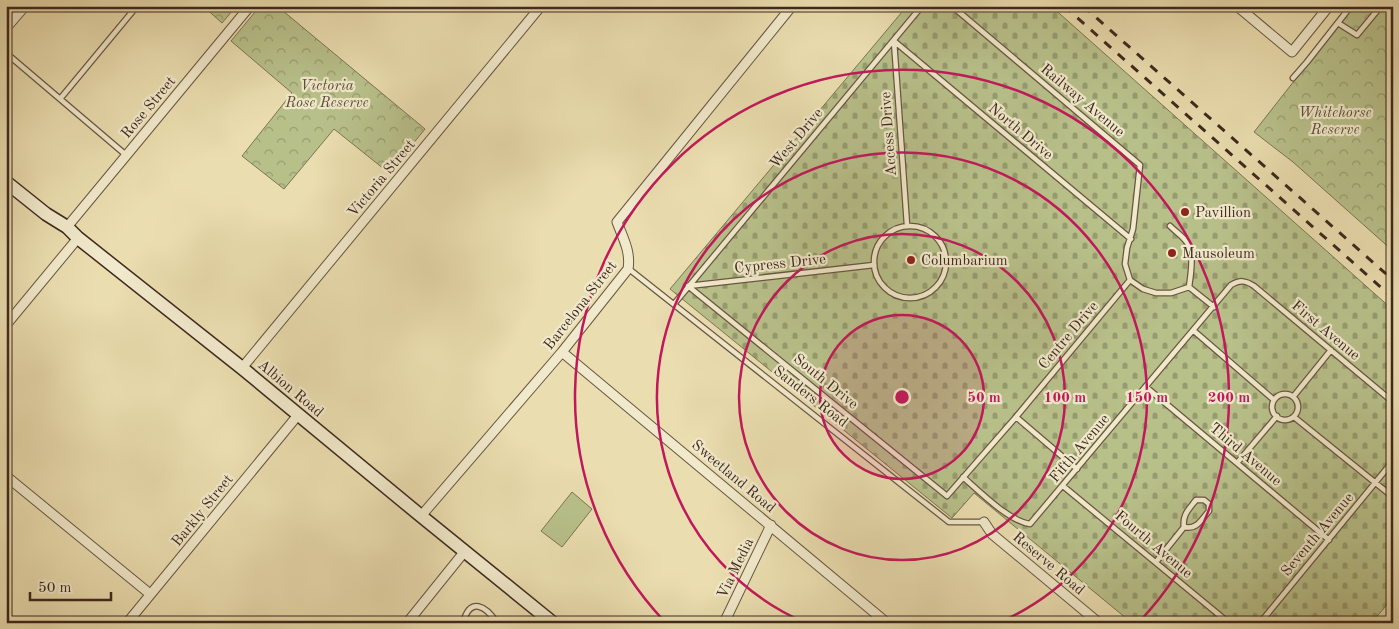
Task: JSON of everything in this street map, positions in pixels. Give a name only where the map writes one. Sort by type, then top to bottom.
[{"type":"street","points":[[6,28],[25,6]]},
{"type":"street","name":"Rose Street","points":[[67,227],[250,6]]},
{"type":"street","name":"Victoria Street","points":[[242,368],[541,6]]},
{"type":"street","name":"Barcelona Street","points":[[421,516],[562,352],[628,269],[628,253],[617,222],[792,6]]},
{"type":"street","points":[[1238,6],[1292,52],[1330,6]]},
{"type":"street","name":"Albion Road","points":[[6,182],[46,214],[67,227],[78,238],[242,368],[553,623]]},
{"type":"street","points":[[7,322],[78,238]]},
{"type":"street","name":"Sweetland Road","points":[[562,352],[887,623]]},
{"type":"street","name":"Barkly Street","points":[[127,623],[298,415]]},
{"type":"street","points":[[6,476],[150,594]]},
{"type":"street","name":"Reserve Road","points":[[984,522],[992,534],[1099,623]]},
{"type":"street","name":"Via Media","points":[[724,623],[770,525]]},
{"type":"street","points":[[407,623],[465,551]]},
{"type":"lane","points":[[60,99],[137,6]]},
{"type":"lane","name":"West Drive","points":[[674,304],[922,6]]},
{"type":"lane","name":"Railway Avenue","points":[[952,6],[1140,165],[1131,239]]},
{"type":"lane","points":[[1293,78],[1308,62],[1351,6]]},
{"type":"lane","points":[[1338,23],[1357,35],[1381,6]]},
{"type":"lane","name":"Access Drive","points":[[894,41],[907,226]]},
{"type":"lane","name":"North Drive","points":[[894,41],[1131,239]]},
{"type":"lane","points":[[6,53],[126,155]]},
{"type":"lane","points":[[907,226],[919,227],[930,232],[943,246],[947,256],[940,282],[926,294],[915,298],[893,294],[884,287],[877,277],[874,265],[874,254],[883,237],[896,228],[907,226]]},
{"type":"lane","points":[[1170,226],[1187,240],[1190,247],[1191,270],[1189,287]]},
{"type":"lane","points":[[1131,239],[1127,248],[1125,264],[1130,280],[1143,289],[1156,293],[1171,293],[1189,287]]},
{"type":"lane","name":"Cypress Drive","points":[[688,286],[874,265]]},
{"type":"lane","name":"Sanders Road","points":[[628,269],[949,522],[984,522]]},
{"type":"lane","name":"Centre Drive","points":[[947,496],[1016,417],[1130,280]]},
{"type":"lane","name":"Fifth Avenue","points":[[963,477],[1012,518],[1022,523],[1030,524],[1231,285],[1241,281]]},
{"type":"lane","name":"First Avenue","points":[[1241,281],[1248,282],[1254,286],[1393,402]]},
{"type":"lane","name":"South Drive","points":[[688,286],[947,496]]},
{"type":"lane","points":[[1189,287],[1214,307]]},
{"type":"lane","points":[[1194,331],[1274,400]]},
{"type":"lane","points":[[1293,396],[1331,350]]},
{"type":"lane","name":"Third Avenue","points":[[1146,387],[1329,540]]},
{"type":"lane","points":[[1281,394],[1293,396],[1298,406],[1294,417],[1284,420],[1276,416],[1273,410],[1274,400],[1281,394]]},
{"type":"lane","points":[[1237,463],[1276,416]]},
{"type":"lane","points":[[1016,417],[1077,469]]},
{"type":"lane","points":[[1294,417],[1393,498]]},
{"type":"lane","name":"Seventh Avenue","points":[[1260,623],[1393,461]]},
{"type":"lane","name":"Fourth Avenue","points":[[1063,486],[1229,623]]},
{"type":"lane","points":[[1156,562],[1184,527],[1184,514],[1196,500],[1204,500],[1209,504],[1209,511],[1196,526],[1190,529],[1184,527]]},
{"type":"lane","points":[[463,623],[468,611],[473,607],[480,606],[487,610],[497,623]]},
{"type":"green space","points":[[203,6],[228,6],[233,10],[222,23]]},
{"type":"green space","name":"Victoria Rose Reserve","points":[[260,6],[277,6],[425,129],[389,173],[334,129],[284,189],[242,156],[292,93],[231,41]]},
{"type":"green space","points":[[907,6],[1051,6],[1393,310],[1393,598],[1371,623],[1132,623],[974,493],[952,518],[670,289]]},
{"type":"green space","name":"Whitehorse Reserve","points":[[1353,6],[1393,6],[1393,251],[1293,162],[1254,132]]},
{"type":"green space","points":[[572,492],[592,509],[562,547],[541,531]]},
{"type":"railway","points":[[1064,6],[1393,298]]},
{"type":"railway","points":[[1083,6],[1393,280]]},
{"type":"place","name":"Pavillion","points":[[1185,212]]},
{"type":"place","name":"Mausoleum","points":[[1172,253]]},
{"type":"place","name":"Columbarium","points":[[911,260]]}]
